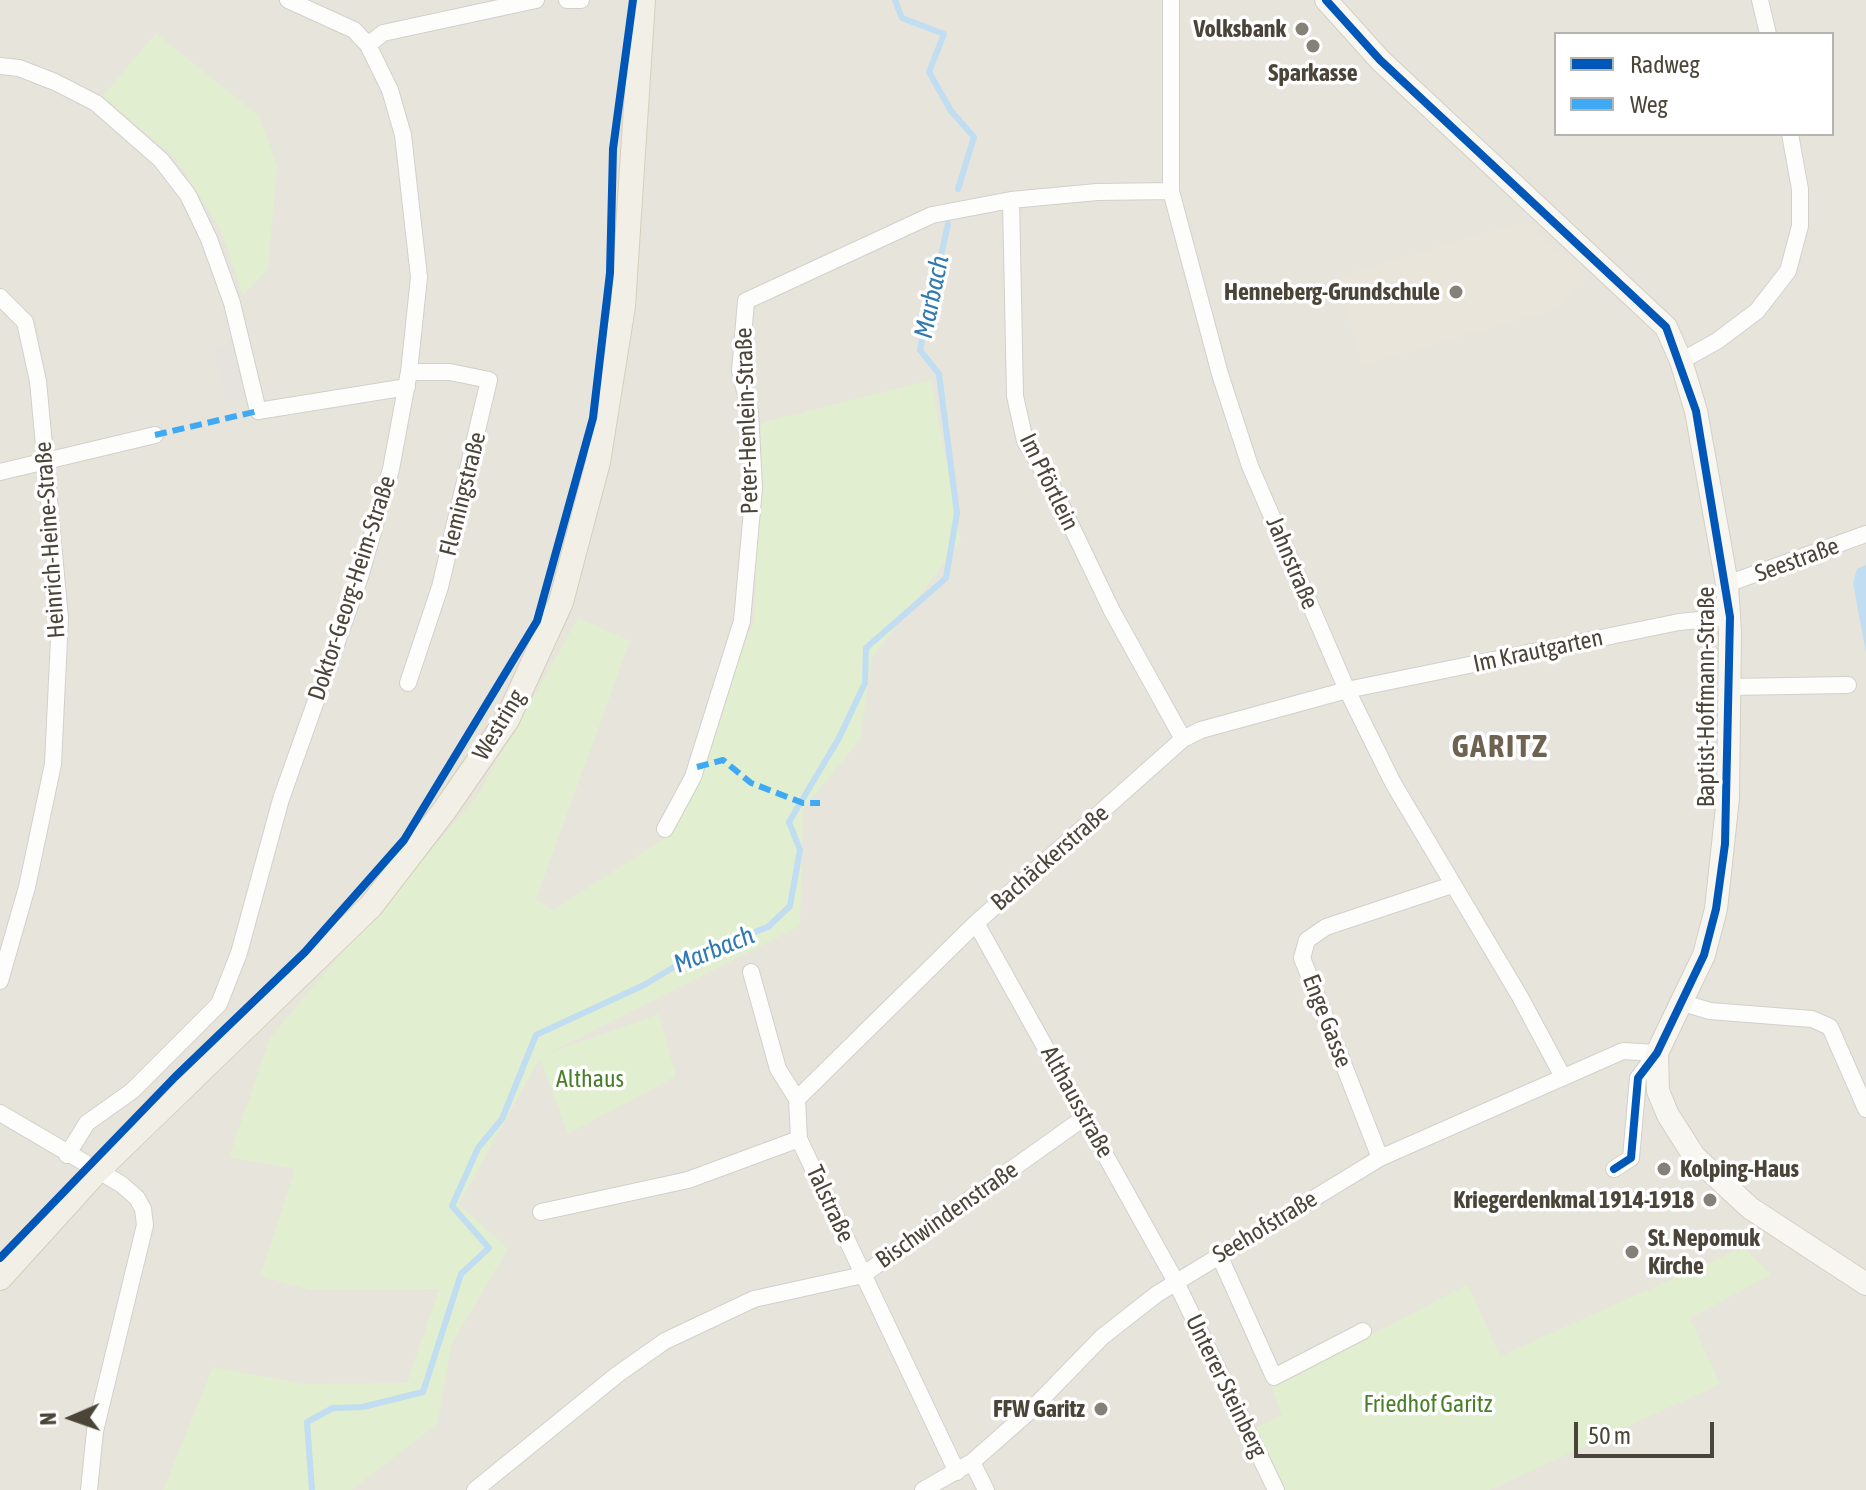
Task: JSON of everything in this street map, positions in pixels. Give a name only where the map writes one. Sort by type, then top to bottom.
[{"type":"main road","name":"Westring","points":[[0,1278],[97,1171],[371,906],[444,811],[507,720],[561,602],[598,462],[623,306],[643,0]]},
{"type":"street","name":"Doktor-Georg-Heim-Straße","points":[[67,1155],[87,1123],[132,1091],[219,1004],[239,953],[281,799],[360,577],[391,469],[408,379],[419,277],[403,135],[390,90],[368,45],[354,30],[288,0]]},
{"type":"street","points":[[368,45],[383,33],[536,0]]},
{"type":"street","points":[[567,0],[581,0]]},
{"type":"street","name":"Jahnstraße","points":[[1171,0],[1171,191],[1220,374],[1250,466],[1347,690],[1393,783],[1563,1077]]},
{"type":"street","name":"Baptist-Hoffmann-Straße","points":[[1326,0],[1380,60],[1666,327],[1681,361],[1696,411],[1727,584],[1730,617],[1728,798],[1718,895],[1704,955],[1657,1053]]},
{"type":"street","points":[[1760,0],[1768,32]]},
{"type":"street","points":[[0,66],[19,68],[96,103],[161,160],[188,195],[209,239],[232,303],[258,411],[408,379]]},
{"type":"street","points":[[1681,361],[1717,341],[1757,311],[1788,271],[1800,226],[1800,189],[1790,136]]},
{"type":"street","name":"Peter-Henlein-Straße","points":[[665,829],[693,777],[742,621],[754,488],[750,411],[740,371],[746,301],[932,215],[974,204],[1097,192],[1171,191]]},
{"type":"street","name":"Im Pförtlein","points":[[1011,200],[1015,396],[1025,441],[1051,484],[1112,611],[1183,739]]},
{"type":"street","name":"Heinrich-Heine-Straße","points":[[0,297],[25,322],[38,381],[60,618],[53,764],[27,887],[0,981]]},
{"type":"street","name":"Flemingstraße","points":[[408,379],[450,372],[489,380],[440,587],[408,683]]},
{"type":"street","points":[[0,472],[155,435]]},
{"type":"street","name":"Seestraße","points":[[1727,584],[1866,534]]},
{"type":"street","name":"Im Krautgarten","points":[[1347,690],[1679,622],[1730,617]]},
{"type":"street","points":[[1730,687],[1848,685]]},
{"type":"street","name":"Bachäckerstraße","points":[[797,1099],[976,923],[1183,739],[1215,726],[1347,690]]},
{"type":"street","name":"Enge Gasse","points":[[1380,1158],[1302,958],[1307,940],[1326,927],[1452,885]]},
{"type":"street","name":"Althausstraße","points":[[976,923],[1176,1282]]},
{"type":"street","name":"Talstraße","points":[[751,972],[778,1069],[797,1099],[799,1139],[957,1472]]},
{"type":"street","points":[[1683,1003],[1710,1011],[1812,1019],[1830,1027],[1855,1077],[1866,1109]]},
{"type":"street","name":"Seehofstraße","points":[[923,1490],[972,1462],[1031,1410],[1102,1337],[1176,1282],[1380,1158],[1623,1051],[1657,1053]]},
{"type":"street","points":[[1614,1169],[1631,1158],[1638,1078],[1657,1053]]},
{"type":"street","points":[[1657,1053],[1658,1091],[1668,1115],[1694,1156],[1750,1208],[1866,1284]]},
{"type":"street","points":[[0,1113],[121,1184],[137,1198],[145,1225],[95,1431],[89,1490]]},
{"type":"street","name":"Bischwindenstraße","points":[[475,1490],[585,1400],[665,1341],[754,1299],[863,1275],[1085,1117]]},
{"type":"street","points":[[541,1212],[688,1180],[799,1139]]},
{"type":"street","points":[[1219,1255],[1274,1377],[1363,1331]]},
{"type":"street","name":"Unterer Steinberg","points":[[1176,1282],[1276,1490]]},
{"type":"street","points":[[972,1462],[986,1490]]},
{"type":"shaded area","points":[[0,0],[1866,0],[1866,1490],[0,1490]]},
{"type":"shaded area","name":"Henneberg-Grundschule","points":[[1522,222],[1585,274],[1559,308],[1363,365],[1336,277]]},
{"type":"shaded area","points":[[230,342],[245,398],[227,403],[213,348]]},
{"type":"green space","points":[[156,33],[259,116],[277,166],[268,269],[243,295],[220,228],[175,158],[103,96]]},
{"type":"green space","name":"Althaus","points":[[931,380],[961,541],[872,658],[860,740],[803,809],[800,926],[549,1053],[659,1014],[676,1076],[568,1134],[540,1058],[459,1204],[508,1249],[452,1343],[437,1424],[352,1490],[163,1490],[213,1367],[303,1384],[407,1383],[439,1289],[310,1290],[260,1276],[295,1169],[229,1157],[270,1037],[477,796],[578,618],[630,641],[536,899],[553,910],[674,832],[754,620],[761,423]]},
{"type":"green space","name":"Friedhof Garitz","points":[[1744,1247],[1771,1275],[1690,1318],[1720,1384],[1490,1490],[1285,1490],[1255,1428],[1282,1415],[1272,1387],[1468,1284],[1500,1356]]},
{"type":"water","points":[[1866,565],[1866,653],[1853,583],[1857,569]]},
{"type":"waterway","name":"Marbach","points":[[895,0],[902,18],[944,34],[929,72],[951,111],[974,137],[958,189]]},
{"type":"waterway","name":"Marbach","points":[[312,1490],[307,1422],[333,1408],[363,1407],[423,1392],[461,1274],[489,1248],[452,1206],[478,1148],[502,1119],[536,1035],[644,985],[694,955],[768,927],[790,906],[800,850],[789,822],[839,738],[865,683],[866,648],[946,578],[957,513],[939,374],[920,350],[948,224]]},
{"type":"marked path","points":[[155,435],[258,411]]},
{"type":"marked path","points":[[697,767],[723,760],[751,783],[803,803],[820,803]]},
{"type":"cycle path","points":[[0,1258],[175,1077],[305,952],[404,840],[537,621],[593,418],[610,273],[613,149],[633,0]]},
{"type":"cycle path","points":[[1326,0],[1380,60],[1666,327],[1696,411],[1730,617],[1725,844],[1716,909],[1704,955],[1657,1053],[1638,1078],[1631,1158],[1614,1169]]},
{"type":"place","name":"Volksbank","points":[[1302,29]]},
{"type":"place","name":"Sparkasse","points":[[1313,46]]},
{"type":"place","name":"Henneberg-Grundschule","points":[[1456,292]]},
{"type":"place","name":"Kolping-Haus","points":[[1664,1169]]},
{"type":"place","name":"Kriegerdenkmal 1914-1918","points":[[1710,1200]]},
{"type":"place","name":"St. Nepomuk Kirche","points":[[1632,1252]]},
{"type":"place","name":"FFW Garitz","points":[[1101,1409]]},
{"type":"district","name":"GARITZ","points":[[1500,747]]}]
